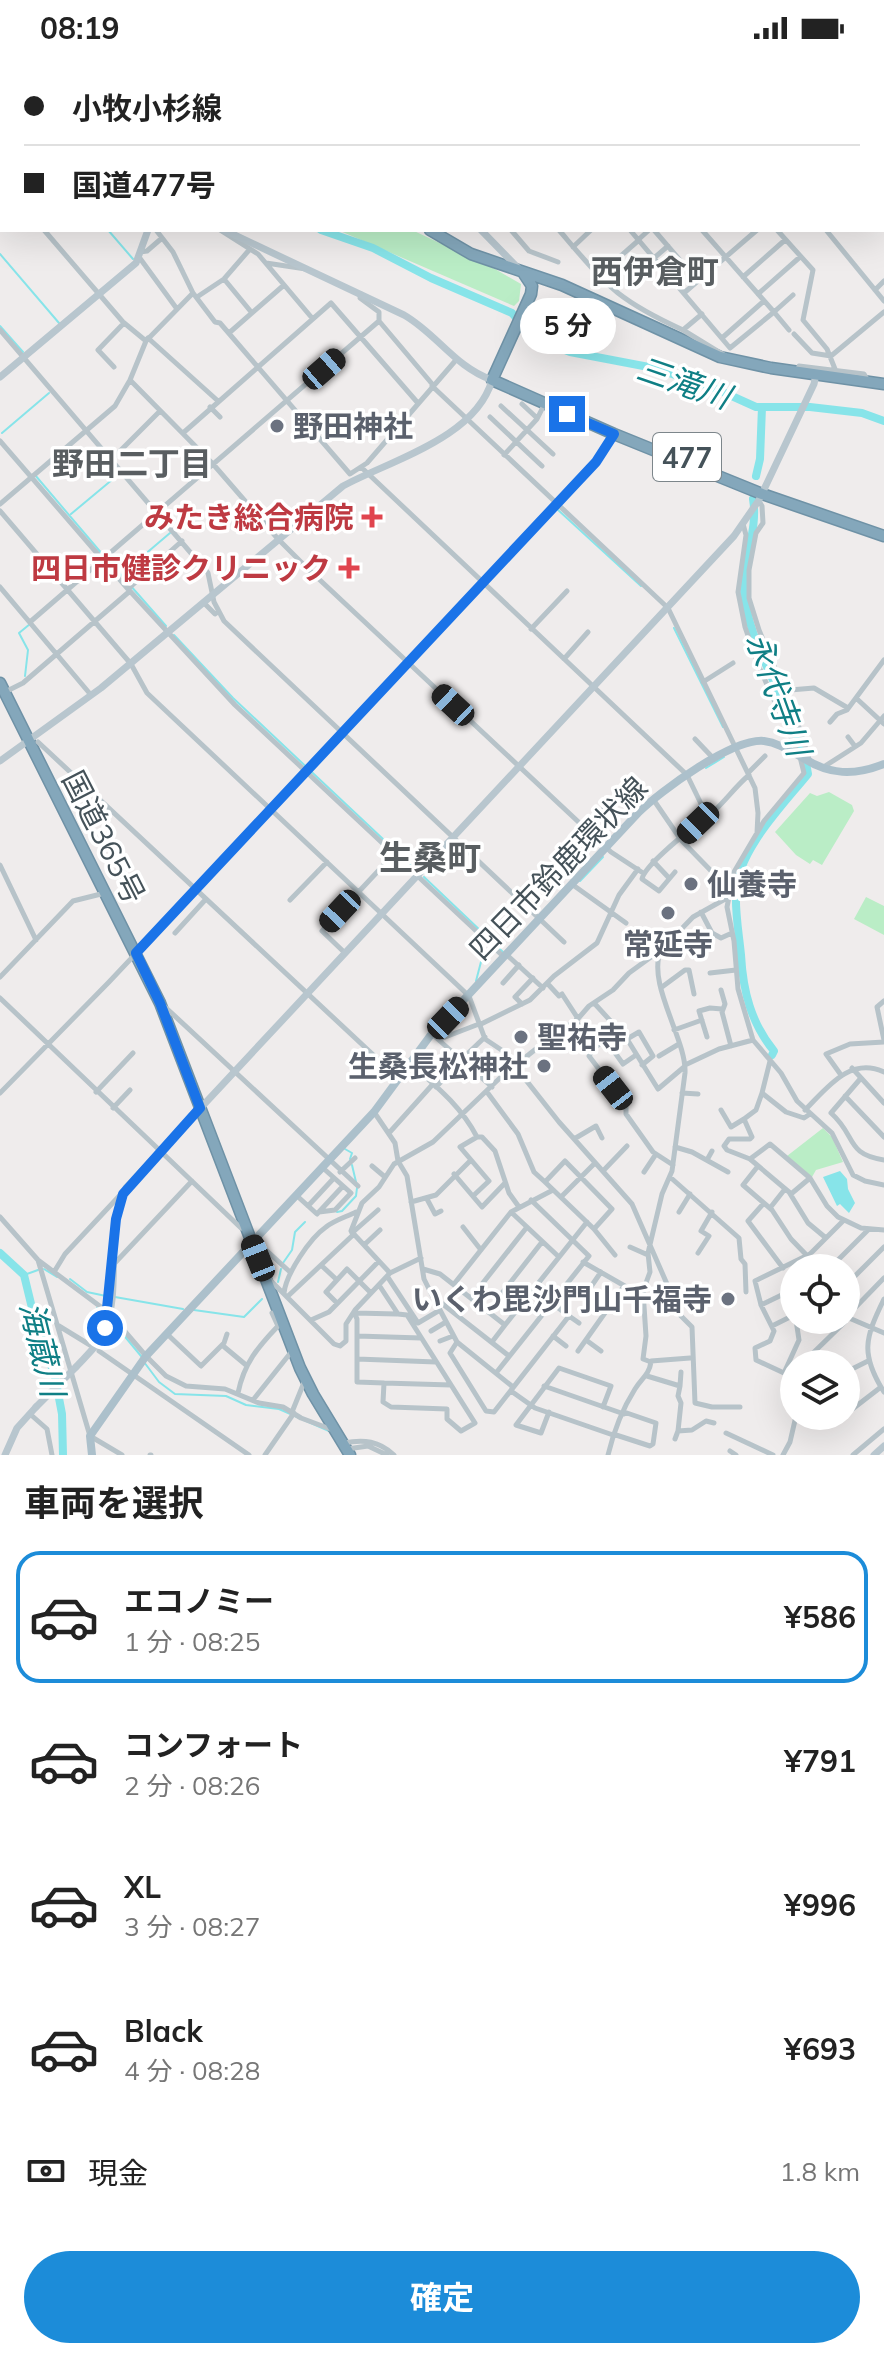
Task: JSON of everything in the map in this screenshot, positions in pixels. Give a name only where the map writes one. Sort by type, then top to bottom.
[{"type":"highway","points":[[433,232],[486,260],[522,272],[730,360],[797,371],[815,379],[884,384]]},
{"type":"highway","points":[[502,365],[531,294],[532,286],[522,272]]},
{"type":"highway","points":[[494,382],[543,281]]},
{"type":"highway","name":"477","points":[[494,382],[762,493],[884,536]]},
{"type":"highway","name":"477","points":[[494,382],[570,410],[762,493],[884,529]]},
{"type":"highway","points":[[570,410],[610,428],[614,434]]},
{"type":"highway","name":"国道365号","points":[[1,690],[33,741],[160,1003],[253,1242],[280,1323],[305,1379],[347,1449]]},
{"type":"main road","name":"四日市鈴鹿環状線","points":[[90,1436],[144,1358],[374,1112],[469,996],[653,799],[736,748],[761,741],[781,745],[832,772],[861,773],[884,764]]},
{"type":"main road","points":[[90,1436],[92,1455]]},
{"type":"street","points":[[46,232],[124,323],[218,401]]},
{"type":"street","points":[[0,377],[136,263],[147,232]]},
{"type":"street","points":[[158,232],[215,322],[229,333],[349,473],[410,457],[449,433],[465,419],[494,382],[456,360],[413,320],[226,232]]},
{"type":"street","points":[[225,232],[266,263],[312,318]]},
{"type":"street","points":[[442,232],[455,246]]},
{"type":"street","points":[[483,232],[522,272]]},
{"type":"street","points":[[513,232],[529,251],[558,262]]},
{"type":"street","points":[[561,232],[622,296],[710,344],[730,360]]},
{"type":"street","points":[[573,247],[589,232]]},
{"type":"street","points":[[632,232],[730,348],[793,295]]},
{"type":"street","points":[[599,275],[648,232]]},
{"type":"street","points":[[653,232],[698,281]]},
{"type":"street","points":[[704,232],[812,353],[831,356],[884,312]]},
{"type":"street","points":[[684,293],[755,232]]},
{"type":"street","points":[[779,232],[813,270],[803,320],[831,356],[835,369]]},
{"type":"street","points":[[828,232],[884,301]]},
{"type":"street","points":[[140,254],[162,238]]},
{"type":"street","points":[[743,277],[785,240]]},
{"type":"street","points":[[654,258],[668,246]]},
{"type":"street","points":[[0,504],[115,406],[147,340],[177,309],[224,279],[250,249]]},
{"type":"street","points":[[140,254],[177,309]]},
{"type":"street","points":[[758,294],[800,257]]},
{"type":"street","points":[[668,275],[682,262]]},
{"type":"street","points":[[266,263],[307,269]]},
{"type":"street","points":[[224,279],[252,313]]},
{"type":"street","points":[[875,290],[884,281]]},
{"type":"street","points":[[229,333],[284,285]]},
{"type":"street","points":[[361,294],[360,298],[379,312],[379,321],[432,386],[668,608],[749,774],[756,798],[757,833]]},
{"type":"street","points":[[722,338],[764,301]]},
{"type":"street","points":[[183,433],[331,303],[417,402]]},
{"type":"street","points":[[683,330],[702,314]]},
{"type":"street","points":[[30,622],[379,321]]},
{"type":"street","points":[[114,367],[98,350],[124,323]]},
{"type":"street","points":[[0,330],[208,573],[212,594],[224,621],[564,942]]},
{"type":"street","points":[[0,761],[33,741],[131,664],[363,470],[417,402],[456,360]]},
{"type":"street","points":[[797,371],[799,366],[835,369],[864,374],[869,382]]},
{"type":"street","points":[[54,1272],[65,1254],[594,688],[743,524],[762,493],[815,379]]},
{"type":"street","points":[[130,380],[213,464],[278,539],[607,848],[641,871],[642,879],[657,891],[675,872]]},
{"type":"street","points":[[522,404],[537,418]]},
{"type":"street","points":[[504,455],[537,418],[544,405]]},
{"type":"street","points":[[501,406],[553,454]]},
{"type":"street","points":[[210,407],[220,417]]},
{"type":"street","points":[[112,459],[160,411]]},
{"type":"street","points":[[490,417],[542,466]]},
{"type":"street","points":[[0,1093],[558,505],[596,462],[614,434]]},
{"type":"street","points":[[0,441],[235,705],[506,956],[559,996],[562,994],[593,1049]]},
{"type":"street","points":[[363,470],[687,776],[707,816]]},
{"type":"street","points":[[440,1310],[418,1323],[379,1261],[351,1231],[357,1212],[398,1161],[433,1142],[515,1066],[561,1029],[576,1021],[589,1006],[662,949],[681,928],[701,912],[727,898],[734,872],[757,833],[804,773],[797,721],[754,616],[748,587],[756,533],[763,523],[762,493]]},
{"type":"street","points":[[0,511],[131,664],[147,693],[469,996],[485,1037],[503,1051],[574,1139],[632,1204],[681,1316],[692,1327],[695,1402],[712,1407],[740,1407]]},
{"type":"street","points":[[743,524],[746,535],[738,584],[741,613],[759,667],[804,759]]},
{"type":"street","points":[[1,690],[23,683],[182,541]]},
{"type":"street","points":[[0,587],[91,695]]},
{"type":"street","points":[[531,629],[567,591]]},
{"type":"street","points":[[203,602],[215,614],[218,612]]},
{"type":"street","points":[[564,659],[588,632]]},
{"type":"street","points":[[830,722],[848,708],[884,660]]},
{"type":"street","points":[[703,682],[733,663]]},
{"type":"street","points":[[778,676],[790,690],[814,688],[848,708]]},
{"type":"street","points":[[822,769],[861,743],[883,720],[856,698]]},
{"type":"street","points":[[848,737],[854,745]]},
{"type":"street","points":[[695,739],[714,760]]},
{"type":"street","points":[[33,741],[399,1078]]},
{"type":"street","points":[[436,1036],[479,1024],[538,995],[597,943],[625,886],[707,816],[765,756]]},
{"type":"street","points":[[653,799],[690,855],[720,880],[727,898],[738,989],[753,1040],[808,1112],[834,1136],[853,1175],[884,1185]]},
{"type":"street","points":[[586,829],[609,803]]},
{"type":"street","points":[[346,954],[322,931],[394,854]]},
{"type":"street","points":[[653,861],[669,878]]},
{"type":"street","points":[[290,900],[327,862]]},
{"type":"street","points":[[0,865],[36,940]]},
{"type":"street","points":[[575,886],[626,923]]},
{"type":"street","points":[[0,977],[73,901],[105,893]]},
{"type":"street","points":[[175,933],[206,899]]},
{"type":"street","points":[[701,912],[713,934],[721,938],[732,933]]},
{"type":"street","points":[[662,949],[658,957],[662,987],[685,1066],[673,1165],[662,1194],[648,1255],[650,1272],[643,1291],[646,1336],[643,1359],[690,1358]]},
{"type":"street","points":[[503,983],[519,965]]},
{"type":"street","points":[[662,987],[689,970],[694,994]]},
{"type":"street","points":[[710,973],[736,970]]},
{"type":"street","points":[[522,1004],[515,997],[533,978]]},
{"type":"street","points":[[721,990],[731,1046]]},
{"type":"street","points":[[0,998],[241,1228],[247,1229]]},
{"type":"street","points":[[841,1075],[826,1054],[850,1044],[884,1041],[877,1007],[884,1001]]},
{"type":"street","points":[[160,1003],[326,1164],[356,1186]]},
{"type":"street","points":[[595,1004],[627,1039],[658,1089],[685,1066],[753,1040]]},
{"type":"street","points":[[707,1037],[699,1011],[722,1009]]},
{"type":"street","points":[[663,1032],[702,1020]]},
{"type":"street","points":[[618,1030],[593,1049],[589,1056],[626,1105],[626,1114],[656,1154],[673,1165]]},
{"type":"street","points":[[627,1039],[639,1032],[653,1056],[642,1065]]},
{"type":"street","points":[[436,1036],[489,1090],[518,1134],[534,1172],[594,1229],[615,1255]]},
{"type":"street","points":[[389,1133],[485,1037]]},
{"type":"street","points":[[606,1040],[623,1064],[636,1055]]},
{"type":"street","points":[[659,1056],[679,1044]]},
{"type":"street","points":[[96,1092],[133,1053]]},
{"type":"street","points":[[721,1110],[731,1127],[756,1110],[770,1061]]},
{"type":"street","points":[[411,1064],[463,1113],[477,1137]]},
{"type":"street","points":[[762,1093],[786,1112],[804,1118],[841,1075],[852,1068],[869,1067],[884,1072]]},
{"type":"street","points":[[852,1068],[884,1103]]},
{"type":"street","points":[[861,1078],[831,1113],[844,1125],[856,1151],[884,1160]]},
{"type":"street","points":[[113,1108],[130,1090]]},
{"type":"street","points":[[682,1093],[698,1094]]},
{"type":"street","points":[[845,1096],[884,1137]]},
{"type":"street","points":[[374,1112],[396,1146],[398,1161],[406,1172],[424,1279],[455,1339],[530,1405],[650,1446],[653,1444],[656,1423],[544,1386]]},
{"type":"street","points":[[744,1119],[752,1137],[729,1139],[724,1146],[750,1159],[788,1191],[808,1223],[826,1238]]},
{"type":"street","points":[[574,1139],[596,1126],[602,1138]]},
{"type":"street","points":[[473,1196],[489,1181],[460,1147],[482,1137],[495,1151],[505,1183],[519,1207]]},
{"type":"street","points":[[750,1159],[770,1144],[810,1178],[829,1208],[843,1221],[884,1230]]},
{"type":"street","points":[[603,1171],[627,1146]]},
{"type":"street","points":[[674,1147],[692,1152],[728,1172]]},
{"type":"street","points":[[707,1160],[712,1151]]},
{"type":"street","points":[[644,1172],[656,1154]]},
{"type":"street","points":[[340,1172],[352,1159]]},
{"type":"street","points":[[411,1202],[436,1195],[471,1160]]},
{"type":"street","points":[[545,1182],[565,1161],[612,1209],[594,1229]]},
{"type":"street","points":[[561,1197],[595,1163]]},
{"type":"street","points":[[296,1195],[317,1214],[335,1210],[351,1193],[334,1178],[326,1164]]},
{"type":"street","points":[[372,1166],[385,1177]]},
{"type":"street","points":[[758,1166],[743,1185],[770,1208],[788,1236],[806,1254]]},
{"type":"street","points":[[454,1174],[482,1207],[505,1183]]},
{"type":"street","points":[[670,1177],[740,1240],[746,1292]]},
{"type":"street","points":[[308,1206],[334,1178]]},
{"type":"street","points":[[770,1208],[788,1191],[810,1178]]},
{"type":"street","points":[[113,1265],[192,1181]]},
{"type":"street","points":[[319,1212],[343,1186]]},
{"type":"street","points":[[5,1455],[14,1433],[33,1410],[97,1345],[108,1317],[117,1214],[126,1188]]},
{"type":"street","points":[[454,1284],[511,1212],[553,1190]]},
{"type":"street","points":[[679,1212],[690,1194]]},
{"type":"street","points":[[427,1199],[435,1214],[441,1211]]},
{"type":"street","points":[[496,1373],[589,1256],[531,1200]]},
{"type":"street","points":[[764,1203],[748,1221],[780,1264]]},
{"type":"street","points":[[285,1295],[322,1266],[378,1210]]},
{"type":"street","points":[[285,1295],[290,1272],[324,1228],[357,1212]]},
{"type":"street","points":[[511,1212],[559,1257]]},
{"type":"street","points":[[698,1253],[709,1236],[701,1231],[712,1212]]},
{"type":"street","points":[[0,1217],[38,1260],[108,1317],[144,1358],[166,1376],[186,1386],[213,1387],[283,1407],[334,1430]]},
{"type":"street","points":[[810,1254],[843,1221]]},
{"type":"street","points":[[492,1342],[587,1222]]},
{"type":"street","points":[[463,1227],[481,1250]]},
{"type":"street","points":[[471,1298],[527,1227]]},
{"type":"street","points":[[844,1254],[870,1228]]},
{"type":"street","points":[[364,1245],[380,1230]]},
{"type":"street","points":[[253,1242],[290,1272]]},
{"type":"street","points":[[488,1311],[542,1242]]},
{"type":"street","points":[[630,1247],[648,1255]]},
{"type":"street","points":[[860,1271],[884,1247]]},
{"type":"street","points":[[264,1274],[334,1344],[342,1346],[346,1341],[346,1324],[388,1274],[421,1258]]},
{"type":"street","points":[[38,1260],[90,1436],[122,1455]]},
{"type":"street","points":[[311,1320],[329,1312],[379,1261]]},
{"type":"street","points":[[583,1262],[624,1286],[643,1291]]},
{"type":"street","points":[[322,1266],[337,1280]]},
{"type":"street","points":[[337,1303],[326,1292],[347,1269],[371,1293]]},
{"type":"street","points":[[423,1269],[451,1277],[461,1274]]},
{"type":"street","points":[[780,1269],[755,1281],[761,1305],[774,1331],[770,1341],[755,1348],[756,1360],[784,1373],[799,1340],[798,1334]]},
{"type":"street","points":[[588,1291],[601,1272]]},
{"type":"street","points":[[440,1274],[505,1325]]},
{"type":"street","points":[[860,1304],[884,1278]]},
{"type":"street","points":[[379,1285],[398,1314]]},
{"type":"street","points":[[578,1351],[624,1286]]},
{"type":"street","points":[[533,1289],[579,1323]]},
{"type":"street","points":[[432,1295],[509,1356]]},
{"type":"street","points":[[761,1305],[780,1296]]},
{"type":"street","points":[[860,1405],[882,1390],[868,1361],[867,1342],[884,1299]]},
{"type":"street","points":[[354,1312],[407,1315],[475,1423],[461,1431],[447,1419],[447,1409],[391,1407],[385,1404],[384,1383]]},
{"type":"street","points":[[354,1312],[357,1319],[357,1382],[452,1385]]},
{"type":"street","points":[[238,1393],[246,1365],[280,1323],[272,1313]]},
{"type":"street","points":[[455,1339],[450,1353],[486,1411],[494,1412],[569,1316]]},
{"type":"street","points":[[431,1331],[446,1322]]},
{"type":"street","points":[[860,1322],[884,1333]]},
{"type":"street","points":[[772,1326],[780,1323]]},
{"type":"street","points":[[58,1326],[90,1345]]},
{"type":"street","points":[[167,1334],[201,1366],[222,1345],[227,1334]]},
{"type":"street","points":[[816,1350],[831,1334]]},
{"type":"street","points":[[357,1336],[422,1338]]},
{"type":"street","points":[[553,1336],[566,1346]]},
{"type":"street","points":[[440,1341],[455,1339]]},
{"type":"street","points":[[586,1340],[601,1351]]},
{"type":"street","points":[[222,1345],[246,1365]]},
{"type":"street","points":[[253,1400],[293,1349]]},
{"type":"street","points":[[99,1351],[249,1455]]},
{"type":"street","points":[[357,1359],[437,1362]]},
{"type":"street","points":[[608,1455],[613,1434],[636,1387],[647,1376],[650,1361]]},
{"type":"street","points":[[860,1365],[868,1361]]},
{"type":"street","points":[[549,1412],[541,1433],[516,1425],[559,1368],[611,1386],[603,1407]]},
{"type":"street","points":[[675,1439],[681,1403],[678,1396],[681,1372]]},
{"type":"street","points":[[647,1376],[680,1386]]},
{"type":"street","points":[[265,1455],[293,1414],[305,1379]]},
{"type":"street","points":[[33,1410],[47,1429],[52,1455]]},
{"type":"street","points":[[678,1431],[692,1430],[706,1421],[714,1423]]},
{"type":"street","points":[[853,1455],[884,1429]]},
{"type":"street","points":[[783,1455],[793,1430]]},
{"type":"street","points":[[726,1433],[773,1455]]},
{"type":"street","points":[[347,1449],[373,1442],[394,1455]]},
{"type":"street","points":[[347,1449],[368,1446],[387,1455]]},
{"type":"street","points":[[874,1455],[884,1446]]},
{"type":"green space","points":[[343,232],[416,232],[521,284],[519,301],[514,306]]},
{"type":"green space","points":[[829,792],[852,805],[854,811],[822,865],[813,860],[810,864],[796,855],[775,832],[810,793],[817,796]]},
{"type":"green space","points":[[866,897],[884,906],[884,935],[854,919]]},
{"type":"green space","points":[[823,1128],[832,1137],[843,1162],[816,1170],[812,1177],[787,1156]]},
{"type":"water","points":[[840,1171],[847,1179],[855,1203],[849,1213],[840,1204],[837,1206],[823,1177]]},
{"type":"waterway","points":[[110,232],[133,259]]},
{"type":"waterway","name":"三滝川","points":[[327,232],[373,248],[431,278],[512,313],[523,326],[547,343],[570,352],[654,368],[714,388],[756,407],[810,407],[862,413],[884,421]]},
{"type":"waterway","points":[[0,254],[59,323]]},
{"type":"waterway","points":[[0,326],[23,352]]},
{"type":"waterway","points":[[2,433],[49,393]]},
{"type":"waterway","name":"永代寺川","points":[[756,476],[760,459],[762,407]]},
{"type":"waterway","points":[[71,514],[119,474]]},
{"type":"waterway","points":[[35,475],[103,555]]},
{"type":"waterway","name":"永代寺川","points":[[753,499],[745,601],[758,645],[795,730],[808,774],[763,829],[738,877],[737,924],[746,994],[759,1029],[774,1051],[772,1055]]},
{"type":"waterway","points":[[557,509],[641,586]]},
{"type":"waterway","points":[[123,573],[170,533]]},
{"type":"waterway","points":[[108,560],[166,626]]},
{"type":"waterway","points":[[25,676],[28,650],[19,633],[30,624]]},
{"type":"waterway","points":[[674,628],[723,727]]},
{"type":"waterway","points":[[174,635],[233,698],[417,871]]},
{"type":"waterway","points":[[706,768],[724,757]]},
{"type":"waterway","points":[[580,881],[603,857]]},
{"type":"waterway","points":[[424,877],[504,953]]},
{"type":"waterway","points":[[476,981],[482,958],[479,937]]},
{"type":"waterway","points":[[345,1149],[352,1153],[350,1159]]},
{"type":"waterway","points":[[352,1165],[356,1182]]},
{"type":"waterway","points":[[337,1212],[342,1211],[356,1196],[357,1188]]},
{"type":"waterway","points":[[283,1263],[292,1250],[295,1232],[305,1222]]},
{"type":"waterway","name":"海蔵川","points":[[0,1253],[24,1275],[55,1377],[62,1414],[63,1455]]},
{"type":"waterway","points":[[44,1269],[57,1277]]},
{"type":"waterway","points":[[278,1282],[281,1269]]},
{"type":"waterway","points":[[24,1275],[38,1270]]},
{"type":"waterway","points":[[70,1279],[87,1292],[106,1296]]},
{"type":"waterway","points":[[115,1297],[183,1309]]},
{"type":"waterway","points":[[194,1310],[244,1317],[262,1299]]},
{"type":"waterway","points":[[97,1308],[107,1317]]},
{"type":"waterway","points":[[112,1321],[141,1356]]},
{"type":"waterway","points":[[144,1362],[159,1382],[175,1394],[226,1396],[246,1405],[279,1409],[329,1431]]},
{"type":"place","name":"野田神社","points":[[277,426]]},
{"type":"place","name":"みたき総合病院","points":[[372,517]]},
{"type":"place","name":"四日市健診クリニック","points":[[349,568]]},
{"type":"place","name":"仙養寺","points":[[691,884]]},
{"type":"place","name":"常延寺","points":[[668,913]]},
{"type":"place","name":"聖祐寺","points":[[521,1037]]},
{"type":"place","name":"生桑長松神社","points":[[544,1066]]},
{"type":"place","name":"いくわ毘沙門山千福寺","points":[[728,1299]]},
{"type":"district","name":"西伊倉町","points":[[655,271]]},
{"type":"district","name":"野田二丁目","points":[[132,463]]},
{"type":"district","name":"生桑町","points":[[430,857]]},
{"type":"route","points":[[105,1328],[109,1313],[116,1219],[123,1194],[200,1108],[160,1003],[136,953],[596,462],[614,434],[567,414]]}]
